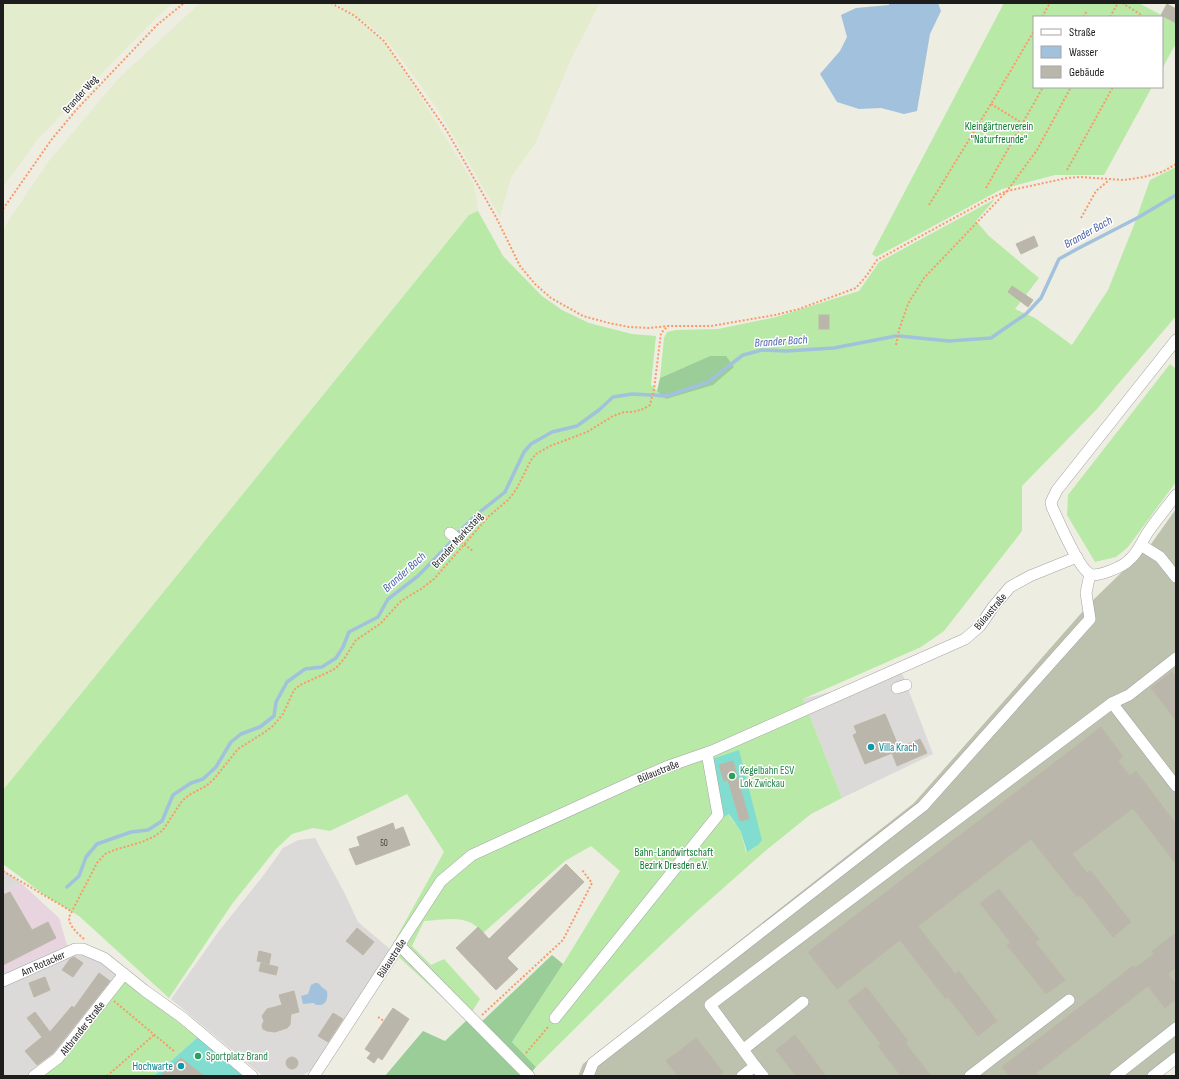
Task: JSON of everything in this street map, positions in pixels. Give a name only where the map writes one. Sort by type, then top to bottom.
[{"type":"street","points":[[1176,340],[1057,490],[1053,498],[1052,507],[1083,568],[1090,574],[1096,575],[1109,571],[1129,561],[1141,545],[1147,533],[1176,495]]},
{"type":"street","points":[[1141,545],[1160,556],[1176,577]]},
{"type":"street","name":"Bülaustraße","points":[[314,1076],[441,881],[472,855],[634,781],[666,767],[707,753],[965,639],[980,626],[993,607],[1010,588],[1030,576],[1077,557]]},
{"type":"street","points":[[588,1076],[593,1063],[923,806],[1090,619],[1086,594],[1090,574]]},
{"type":"street","points":[[763,1076],[710,1005],[1112,703],[1129,695],[1176,658]]},
{"type":"street","points":[[1112,703],[1176,786]]},
{"type":"street","points":[[555,1018],[718,815],[707,753]]},
{"type":"street","points":[[85,944],[183,1018],[252,1076]]},
{"type":"street","name":"Am Rotacker","points":[[3,981],[85,944]]},
{"type":"street","points":[[399,945],[529,1076]]},
{"type":"street","name":"Altbrander Straße","points":[[34,1076],[58,1058],[124,974]]},
{"type":"street","points":[[970,1076],[1069,1000]]},
{"type":"street","points":[[744,1049],[803,1002]]},
{"type":"street","points":[[1115,1076],[1176,1028]]},
{"type":"street","points":[[1153,1076],[1176,1058]]},
{"type":"street","points":[[742,1076],[755,1066]]},
{"type":"path","name":"Brander Weg","points":[[3,209],[52,139],[77,109],[157,25],[184,3]]},
{"type":"path","points":[[331,3],[355,16],[384,41],[396,56],[447,131],[496,217],[520,266],[535,284],[551,298],[583,316],[609,324],[649,328],[668,326],[711,326],[775,315],[799,309],[856,288],[877,260],[989,198],[1007,191],[1067,178],[1080,177],[1124,180],[1144,177],[1162,172],[1176,164]]},
{"type":"path","points":[[1043,16],[1050,3]]},
{"type":"path","points":[[1111,16],[1118,3]]},
{"type":"path","points":[[1122,3],[1140,14],[1140,16]]},
{"type":"path","points":[[1084,16],[1087,11]]},
{"type":"path","points":[[929,205],[1033,33]]},
{"type":"path","points":[[986,188],[1042,88]]},
{"type":"path","points":[[896,346],[899,330],[908,304],[924,278],[1007,191],[1037,150],[1070,88]]},
{"type":"path","points":[[1067,170],[1112,88]]},
{"type":"path","points":[[991,104],[1022,123]]},
{"type":"path","points":[[1081,218],[1096,191],[1109,180]]},
{"type":"path","name":"Brander Marktsteig","points":[[71,912],[97,863],[105,854],[142,842],[155,836],[163,830],[182,802],[189,795],[206,786],[214,779],[238,749],[273,726],[283,714],[294,690],[300,685],[336,668],[344,659],[356,640],[380,624],[401,601],[421,590],[434,579],[489,516],[508,500],[516,490],[531,460],[536,454],[550,446],[588,432],[613,416],[624,412],[633,412],[650,405],[654,389],[661,332],[668,326]]},
{"type":"path","points":[[454,537],[473,551]]},
{"type":"path","points":[[475,1022],[563,940],[592,883],[582,870]]},
{"type":"path","points":[[3,871],[71,912],[69,923],[85,944]]},
{"type":"path","points":[[107,995],[175,1052]]},
{"type":"path","points":[[378,1017],[384,1021]]},
{"type":"path","points":[[526,1053],[555,1018]]},
{"type":"path","points":[[107,1076],[154,1035]]},
{"type":"shaded area","points":[[3,3],[173,3],[159,15],[37,140],[3,187]]},
{"type":"shaded area","points":[[200,3],[328,3],[355,17],[385,43],[422,99],[474,184],[478,211],[469,215],[3,790],[3,229],[48,162],[118,79]]},
{"type":"shaded area","points":[[335,3],[600,3],[572,57],[536,142],[511,178],[500,217],[438,110],[408,68],[387,41],[368,24]]},
{"type":"shaded area","points":[[1176,509],[1176,1063],[1160,1076],[578,1076],[583,1064],[914,803],[1091,602],[1151,544]]},
{"type":"shaded area","points":[[902,673],[933,754],[842,798],[803,699]]},
{"type":"shaded area","points":[[739,750],[762,840],[758,845],[747,852],[741,832],[729,814],[722,818],[712,759]]},
{"type":"shaded area","points":[[315,838],[358,922],[390,949],[314,1068],[302,1076],[263,1076],[171,999],[219,931],[263,876],[283,848],[298,840]]},
{"type":"shaded area","points":[[3,870],[21,883],[3,893]]},
{"type":"shaded area","points":[[21,883],[59,918],[67,945],[3,973],[3,893]]},
{"type":"shaded area","points":[[67,945],[100,960],[125,982],[67,1054],[39,1076],[3,1076],[3,973]]},
{"type":"shaded area","name":"Sportplatz Brand","points":[[198,1037],[244,1076],[154,1076]]},
{"type":"green space","name":"Kleingärtnerverein \"Naturfreunde\"","points":[[1004,3],[1139,3],[1176,23],[1176,43],[1163,67],[1163,16],[1033,16],[1033,88],[1151,88],[1104,175],[1055,175],[1002,189],[876,257],[872,254]]},
{"type":"green space","name":"Bahn-Landwirtschaft Bezirk Dresden e.V.","points":[[1176,167],[1176,316],[1096,410],[1022,486],[1022,531],[944,631],[921,647],[803,699],[842,798],[811,814],[764,852],[694,914],[628,976],[536,1067],[512,1042],[563,964],[620,871],[591,846],[565,861],[483,933],[477,927],[463,920],[449,919],[424,921],[412,946],[431,965],[444,959],[480,999],[467,1020],[390,949],[444,852],[407,794],[330,831],[313,828],[292,834],[276,849],[232,904],[169,998],[79,916],[43,894],[3,864],[3,790],[469,215],[478,211],[503,256],[542,296],[562,310],[589,323],[632,334],[656,336],[651,385],[666,399],[710,356],[660,378],[664,338],[667,332],[676,330],[718,329],[776,317],[859,291],[879,262],[995,199],[976,221],[989,236],[1039,278],[1015,309],[1035,318],[1072,345],[1108,290],[1150,180]],"holes":[[[728,814],[758,845],[746,852],[741,832]]]},
{"type":"green space","points":[[710,356],[726,356],[734,367],[713,385],[666,399],[657,391],[660,378]]},
{"type":"green space","points":[[1170,364],[1176,369],[1176,482],[1128,547],[1116,557],[1095,562],[1067,515],[1068,495]]},
{"type":"green space","points":[[552,955],[563,964],[512,1042],[536,1067],[528,1076],[385,1076],[423,1031],[445,1041],[467,1020],[475,1028]]},
{"type":"green space","points":[[125,982],[198,1037],[154,1076],[39,1076],[67,1054]]},
{"type":"water","points":[[889,3],[938,3],[941,11],[930,34],[917,111],[904,114],[881,108],[859,109],[837,102],[820,74],[840,51],[847,37],[841,15],[856,8],[889,5]]},
{"type":"water","points":[[318,983],[327,991],[327,998],[324,1004],[303,1004],[301,996],[308,994],[311,985]]},
{"type":"building","points":[[1167,4],[1176,9],[1176,23],[1163,16],[1161,15]]},
{"type":"building","points":[[1034,236],[1038,246],[1021,254],[1016,244]]},
{"type":"building","points":[[1012,286],[1033,300],[1028,307],[1008,292]]},
{"type":"building","points":[[819,315],[829,315],[829,329],[819,329]]},
{"type":"building","points":[[1172,672],[1176,678],[1176,720],[1151,688]]},
{"type":"building","name":"Villa Krach","points":[[885,714],[899,748],[920,739],[927,753],[897,766],[892,753],[865,764],[853,735],[857,733],[854,726]]},
{"type":"building","points":[[1101,727],[1123,757],[1118,761],[1130,776],[1136,771],[1176,824],[1176,864],[1133,808],[1072,854],[1087,873],[1090,870],[1131,922],[1113,937],[1080,895],[1077,897],[1031,839],[918,926],[955,974],[959,971],[997,1021],[978,1036],[948,997],[946,999],[900,940],[837,989],[808,952]]},
{"type":"building","points":[[733,761],[749,819],[740,821],[728,780],[724,781],[719,765]]},
{"type":"building","points":[[393,823],[395,830],[403,827],[410,845],[356,865],[349,849],[360,846],[357,837]]},
{"type":"building","points":[[566,864],[584,882],[507,958],[518,969],[496,990],[456,948],[478,927],[489,939]]},
{"type":"building","points":[[999,889],[1039,939],[1035,942],[1065,980],[1046,994],[1007,945],[1011,943],[980,903]]},
{"type":"building","points":[[10,892],[32,930],[48,922],[56,938],[3,965],[3,895]]},
{"type":"building","points":[[357,928],[374,942],[363,955],[346,941]]},
{"type":"building","points":[[1176,933],[1176,967],[1168,974],[1176,984],[1176,999],[1165,1008],[1148,986],[1036,1073],[1038,1076],[1009,1076],[1002,1067],[1133,966],[1135,968],[1154,954],[1152,951]]},
{"type":"building","points":[[259,951],[271,954],[269,964],[257,961]]},
{"type":"building","points":[[74,957],[83,963],[73,977],[62,970],[70,959]]},
{"type":"building","points":[[261,963],[278,967],[276,975],[259,971]]},
{"type":"building","points":[[99,973],[110,981],[53,1053],[37,1065],[25,1051],[42,1037],[27,1018],[35,1012],[50,1032],[72,1006],[74,1008]]},
{"type":"building","points":[[45,977],[50,990],[34,997],[29,983]]},
{"type":"building","points":[[866,987],[908,1041],[905,1043],[931,1076],[901,1076],[878,1046],[881,1044],[848,1001]]},
{"type":"building","points":[[294,991],[299,1012],[291,1014],[290,1025],[287,1028],[275,1032],[263,1029],[262,1025],[264,1021],[262,1016],[267,1009],[282,1005],[279,995]]},
{"type":"building","points":[[393,1008],[409,1019],[382,1060],[378,1057],[374,1063],[367,1058],[371,1053],[365,1049]]},
{"type":"building","points":[[333,1013],[343,1019],[328,1042],[318,1036]]},
{"type":"building","points":[[795,1035],[826,1076],[796,1076],[776,1050]]},
{"type":"building","points":[[696,1038],[723,1072],[718,1076],[678,1076],[666,1061]]},
{"type":"building","points":[[294,1057],[297,1058],[297,1068],[290,1069],[287,1068],[286,1061],[287,1058]]},
{"type":"building","name":"Hochwarte","points":[[181,1058],[204,1076],[160,1076]]},
{"type":"waterway","name":"Brander Bach","points":[[899,336],[949,341],[991,338],[1026,314],[1041,298],[1059,259],[1139,217],[1176,195]]},
{"type":"waterway","name":"Brander Bach","points":[[654,395],[665,396],[708,382],[743,355],[762,350],[786,351],[834,348],[896,336]]},
{"type":"waterway","name":"Brander Bach","points":[[459,532],[476,515],[505,492],[524,452],[531,444],[552,432],[577,426],[599,410],[613,397],[632,394],[651,395]]},
{"type":"waterway","name":"Brander Bach","points":[[67,887],[79,876],[86,857],[97,844],[131,832],[148,830],[162,821],[173,795],[191,783],[203,779],[216,767],[231,742],[241,734],[260,727],[274,716],[276,702],[287,682],[305,669],[322,667],[336,658],[343,647],[349,632],[378,617],[388,599],[418,576],[452,541]]},
{"type":"place","name":"Villa Krach","points":[[871,747]]},
{"type":"place","name":"Kegelbahn ESV Lok Zwickau","points":[[732,776]]},
{"type":"place","name":"Sportplatz Brand","points":[[198,1056]]},
{"type":"place","name":"Hochwarte","points":[[181,1066]]}]
